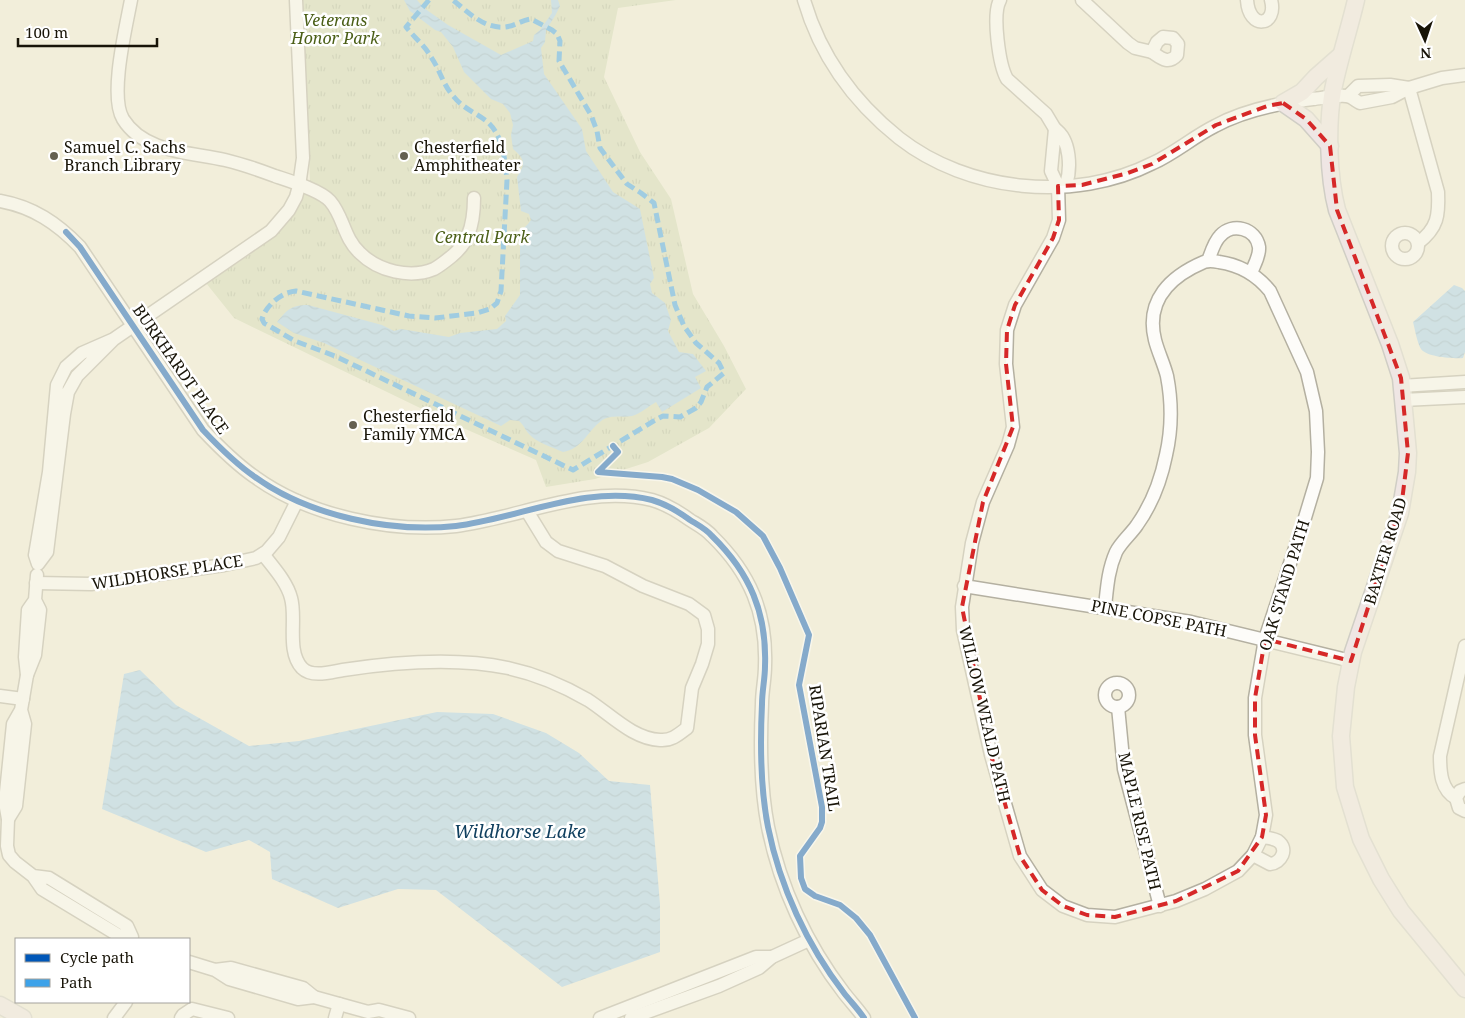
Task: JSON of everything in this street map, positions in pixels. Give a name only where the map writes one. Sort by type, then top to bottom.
[{"type":"main road","name":"BAXTER ROAD","points":[[1356,0],[1341,56],[1340,96],[1330,146],[1332,186],[1337,210],[1390,344],[1401,378],[1408,453],[1407,472],[1400,513],[1351,661],[1346,687],[1341,736],[1345,787],[1355,823],[1367,854],[1401,911],[1465,989]]},
{"type":"main road","points":[[1330,146],[1306,118],[1283,103],[1302,92],[1316,76],[1341,56]]},
{"type":"main road","points":[[0,1005],[23,1018]]},
{"type":"street","points":[[131,0],[120,58],[117,93],[122,117],[130,130],[140,139],[178,152],[224,160],[257,169],[320,194],[330,201],[339,215],[349,242],[374,265],[393,272],[413,273],[432,269],[459,250],[468,236],[474,216],[474,198]]},
{"type":"street","points":[[134,938],[118,935],[42,889],[33,876],[9,855],[7,846],[8,819],[5,802],[13,724],[22,704],[27,675],[24,657],[28,610],[35,600],[38,564],[35,555],[49,472],[57,385],[66,367],[82,353],[114,339],[271,231],[289,210],[299,186],[303,158],[296,0]]},
{"type":"street","points":[[804,0],[814,32],[849,89],[878,121],[911,147],[938,162],[995,182],[1021,186],[1082,185],[1128,173],[1152,164],[1216,125],[1267,106],[1340,96],[1358,86],[1390,85],[1409,88],[1442,78],[1465,75]]},
{"type":"street","points":[[1082,0],[1128,43],[1135,48],[1152,52]]},
{"type":"street","points":[[1247,0],[1249,13],[1255,20],[1260,22],[1271,16],[1273,7],[1271,0]]},
{"type":"street","points":[[998,1],[996,12],[1000,62],[1003,71],[1007,78],[1046,114],[1064,139],[1070,162],[1070,172],[1062,185]]},
{"type":"street","points":[[1409,88],[1438,192],[1439,208],[1436,221],[1430,231],[1418,243]]},
{"type":"street","points":[[1055,129],[1050,171],[1062,185]]},
{"type":"street","name":"WILLOW WEALD PATH","points":[[1062,185],[1059,220],[1053,238],[1015,305],[1007,330],[1005,358],[1013,427],[1008,445],[983,502],[972,543],[964,586],[962,607],[963,630],[991,755],[1020,856],[1042,890],[1063,906],[1088,916],[1115,917],[1160,906]]},
{"type":"street","name":"BURKHARDT PLACE","points":[[0,201],[28,208],[52,221],[66,232],[80,247],[203,430],[225,454],[256,478],[297,501],[337,515],[371,522],[412,527],[452,526],[490,521],[577,499],[615,496],[653,500],[677,511],[710,533],[736,561],[754,594],[761,614],[765,666],[760,750],[762,788],[780,873],[809,940],[843,992],[864,1018]]},
{"type":"street","points":[[1105,607],[1110,567],[1117,549],[1137,525],[1159,483],[1171,429],[1166,376],[1155,338],[1155,308],[1161,293],[1171,281],[1208,260],[1217,239],[1228,230],[1241,228],[1248,231],[1256,239],[1259,254],[1251,273]]},
{"type":"street","name":"OAK STAND PATH","points":[[1160,906],[1223,881],[1238,872],[1253,855],[1262,837],[1266,815],[1255,735],[1255,698],[1265,639],[1307,512],[1316,478],[1318,452],[1316,410],[1307,372],[1270,291],[1261,280],[1251,273],[1232,264],[1208,260]]},
{"type":"street","points":[[1402,393],[1465,382]]},
{"type":"street","points":[[1402,393],[1465,396]]},
{"type":"street","name":"WILDHORSE PLACE","points":[[36,583],[91,584],[224,565],[256,558],[268,551],[279,537],[297,501]]},
{"type":"street","points":[[263,554],[281,579],[291,598],[295,654],[302,668],[310,672],[320,674],[367,667],[424,663],[475,663],[509,668],[558,684],[589,701],[630,730],[650,739],[671,739],[686,728],[692,688],[708,644],[708,629],[704,615],[689,604],[643,586],[605,566],[558,551],[546,542],[527,511]]},
{"type":"street","name":"PINE COPSE PATH","points":[[964,586],[1192,622],[1351,661]]},
{"type":"street","points":[[1465,646],[1440,756],[1443,782],[1449,794],[1460,793],[1459,808],[1465,812]]},
{"type":"street","points":[[0,696],[22,704]]},
{"type":"street","name":"MAPLE RISE PATH","points":[[1118,707],[1124,769],[1160,906]]},
{"type":"street","points":[[1253,855],[1262,862],[1270,864],[1281,859],[1283,851],[1280,843],[1276,840],[1262,837]]},
{"type":"street","points":[[600,1018],[627,1015],[756,957],[772,957],[809,940]]},
{"type":"street","points":[[190,962],[215,970],[229,979],[298,999],[314,997],[371,1015],[379,1010],[408,1018]]},
{"type":"street","points":[[114,1018],[125,1003]]},
{"type":"street","points":[[336,1018],[339,1004]]},
{"type":"street","points":[[181,1018],[183,1014],[192,1009],[203,1010],[228,1018]]},
{"type":"highlighted area","points":[[1283,103],[1306,119],[1330,146],[1337,210],[1401,378],[1408,453],[1402,501],[1351,661],[1265,639],[1255,698],[1255,735],[1266,815],[1262,837],[1238,871],[1176,901],[1115,917],[1087,915],[1063,906],[1042,890],[1020,856],[991,755],[962,607],[983,502],[1013,427],[1006,364],[1007,330],[1015,305],[1053,238],[1059,220],[1058,186],[1082,185],[1128,173],[1152,164],[1216,125],[1267,106]]},
{"type":"green space","name":"Central Park","points":[[303,0],[676,0],[618,8],[604,77],[640,152],[671,199],[693,294],[724,346],[746,389],[709,428],[648,462],[595,479],[546,487],[536,460],[447,421],[234,318],[206,283],[268,240],[290,218],[310,182]]},
{"type":"water","points":[[404,0],[417,0],[424,8],[448,25],[501,55],[533,41],[534,35],[552,13],[551,0],[558,0],[560,6],[546,30],[545,42],[541,48],[544,74],[582,129],[586,151],[613,192],[640,209],[654,278],[650,284],[652,293],[665,303],[671,320],[668,331],[679,352],[693,354],[706,371],[695,377],[701,388],[662,412],[656,402],[632,416],[605,419],[596,425],[580,444],[563,452],[536,440],[519,421],[510,420],[501,426],[324,343],[294,333],[277,322],[290,309],[308,305],[382,325],[394,331],[401,329],[449,337],[460,333],[497,329],[506,321],[505,316],[520,295],[520,232],[531,220],[529,214],[521,211],[517,177],[522,169],[523,162],[513,149],[511,135],[513,125],[510,113],[503,104],[491,99],[464,72],[453,47],[441,32],[435,30],[410,11]]},
{"type":"water","points":[[1454,285],[1465,291],[1465,352],[1463,358],[1441,357],[1424,352],[1418,343],[1413,322]]},
{"type":"water","name":"Wildhorse Lake","points":[[140,670],[176,705],[249,746],[299,741],[437,712],[493,714],[546,733],[579,753],[609,781],[650,785],[660,904],[660,952],[562,987],[436,890],[398,889],[338,908],[272,879],[270,852],[249,840],[206,852],[102,809],[124,674]]},
{"type":"marked path","points":[[429,0],[406,27],[429,53],[447,88],[454,97],[491,125],[502,147],[507,180],[501,291],[497,303],[490,309],[477,313],[435,318],[409,316],[296,291],[285,294],[275,300],[267,309],[262,319],[264,323],[295,341],[335,356],[573,470],[657,419],[663,416],[680,417],[696,408],[701,402],[707,387],[724,373],[719,363],[696,343],[684,326],[675,305],[654,203],[627,184],[600,148],[597,131],[591,115],[559,61],[560,41],[557,34],[531,19],[505,27],[490,25],[477,19],[453,0]]},
{"type":"cycle path","points":[[66,232],[80,247],[203,430],[248,472],[276,491],[300,502],[351,519],[378,524],[431,528],[480,522],[578,499],[628,496],[652,500],[672,508],[710,534],[737,564],[746,579],[754,595],[763,629],[765,666],[761,719],[762,781],[765,812],[780,872],[797,914],[818,955],[864,1018]]},
{"type":"cycle path","name":"RIPARIAN TRAIL","points":[[613,446],[618,452],[598,472],[662,477],[672,479],[698,490],[736,512],[763,536],[780,568],[809,635],[799,685],[822,807],[820,828],[800,856],[801,878],[805,889],[815,896],[840,905],[856,918],[870,935],[915,1018]]},
{"type":"place","name":"Samuel C. Sachs Branch Library","points":[[54,156]]},
{"type":"place","name":"Chesterfield Amphitheater","points":[[404,156]]},
{"type":"place","name":"Chesterfield Family YMCA","points":[[353,425]]},
{"type":"park label","name":"Veterans Honor Park","points":[[335,29]]}]
